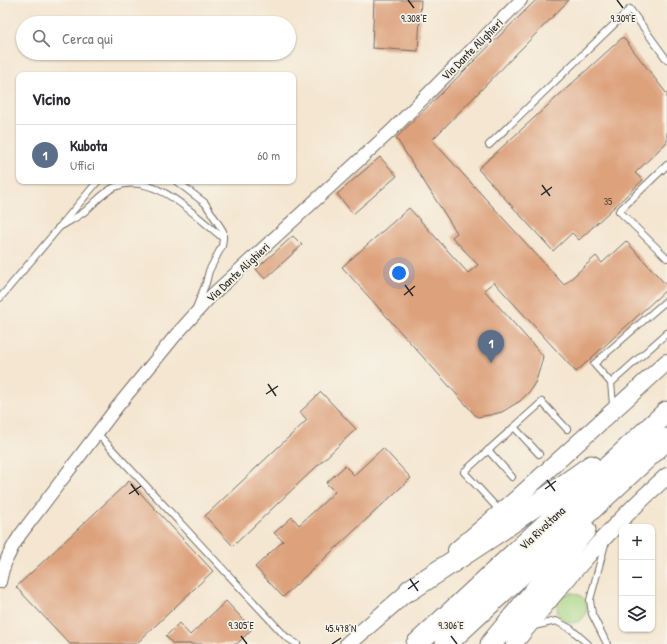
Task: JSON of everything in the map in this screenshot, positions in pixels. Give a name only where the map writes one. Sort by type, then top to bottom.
[{"type":"highway","points":[[410,590],[501,530],[577,476],[615,447],[667,400]]},
{"type":"highway","name":"Via Rivoltana","points":[[417,644],[667,412]]},
{"type":"highway","name":"Via Rivoltana","points":[[446,644],[667,439]]},
{"type":"highway","points":[[491,644],[584,531],[652,467],[667,449]]},
{"type":"street","name":"Via Dante Alighieri","points":[[0,582],[8,553],[20,535],[122,401],[212,295],[391,131],[521,0]]},
{"type":"street","points":[[348,644],[501,512],[667,362]]},
{"type":"street","points":[[514,644],[608,534],[667,476]]},
{"type":"lane","points":[[489,145],[630,9],[667,60]]},
{"type":"lane","points":[[667,165],[619,211],[667,258]]},
{"type":"lane","points":[[0,298],[95,184]]},
{"type":"lane","points":[[58,228],[83,213],[104,194],[115,187],[125,184]]},
{"type":"lane","points":[[142,184],[161,191],[180,203],[223,238]]},
{"type":"lane","points":[[180,184],[205,203],[222,229],[223,238],[222,246],[209,271],[193,317]]},
{"type":"lane","points":[[616,408],[613,405],[610,383],[594,364],[667,300]]},
{"type":"lane","points":[[610,383],[667,333]]},
{"type":"lane","points":[[501,512],[464,472],[542,402],[567,429]]},
{"type":"lane","points":[[514,427],[539,454]]},
{"type":"lane","points":[[97,433],[286,637],[297,644]]},
{"type":"lane","points":[[488,450],[512,477]]},
{"type":"lane","points":[[607,644],[592,614],[590,600],[608,534]]},
{"type":"lane","points":[[525,630],[544,622],[556,621],[571,629],[588,644]]},
{"type":"lane","points":[[286,637],[289,644]]},
{"type":"green space","points":[[572,593],[582,598],[587,608],[582,618],[572,623],[562,618],[557,608],[562,598]]},
{"type":"building","points":[[374,0],[421,0],[418,51],[372,48]]},
{"type":"building","points":[[536,0],[569,0],[432,140],[564,285],[596,256],[602,263],[626,241],[667,286],[667,289],[576,372],[494,282],[484,290],[543,356],[536,381],[529,392],[520,401],[502,412],[477,417],[342,267],[409,208],[468,273],[478,265],[452,237],[457,233],[396,138]]},
{"type":"building","points":[[623,37],[667,94],[667,142],[635,173],[643,180],[579,240],[572,233],[553,251],[478,169]]},
{"type":"building","points":[[380,157],[397,176],[353,214],[337,194]]},
{"type":"building","points":[[293,236],[302,245],[265,279],[256,269]]},
{"type":"building","points":[[321,392],[356,429],[233,546],[205,516],[307,420],[300,412]]},
{"type":"building","points":[[383,448],[411,478],[283,597],[255,567],[283,541],[274,533],[292,517],[299,525],[335,492],[326,483],[345,466],[354,475]]},
{"type":"building","points":[[129,481],[213,571],[136,644],[70,644],[16,587]]},
{"type":"building","points":[[226,601],[252,629],[237,644],[173,644],[166,636],[179,623],[190,635]]},
{"type":"place","name":"Kubota","points":[[491,363]]}]
